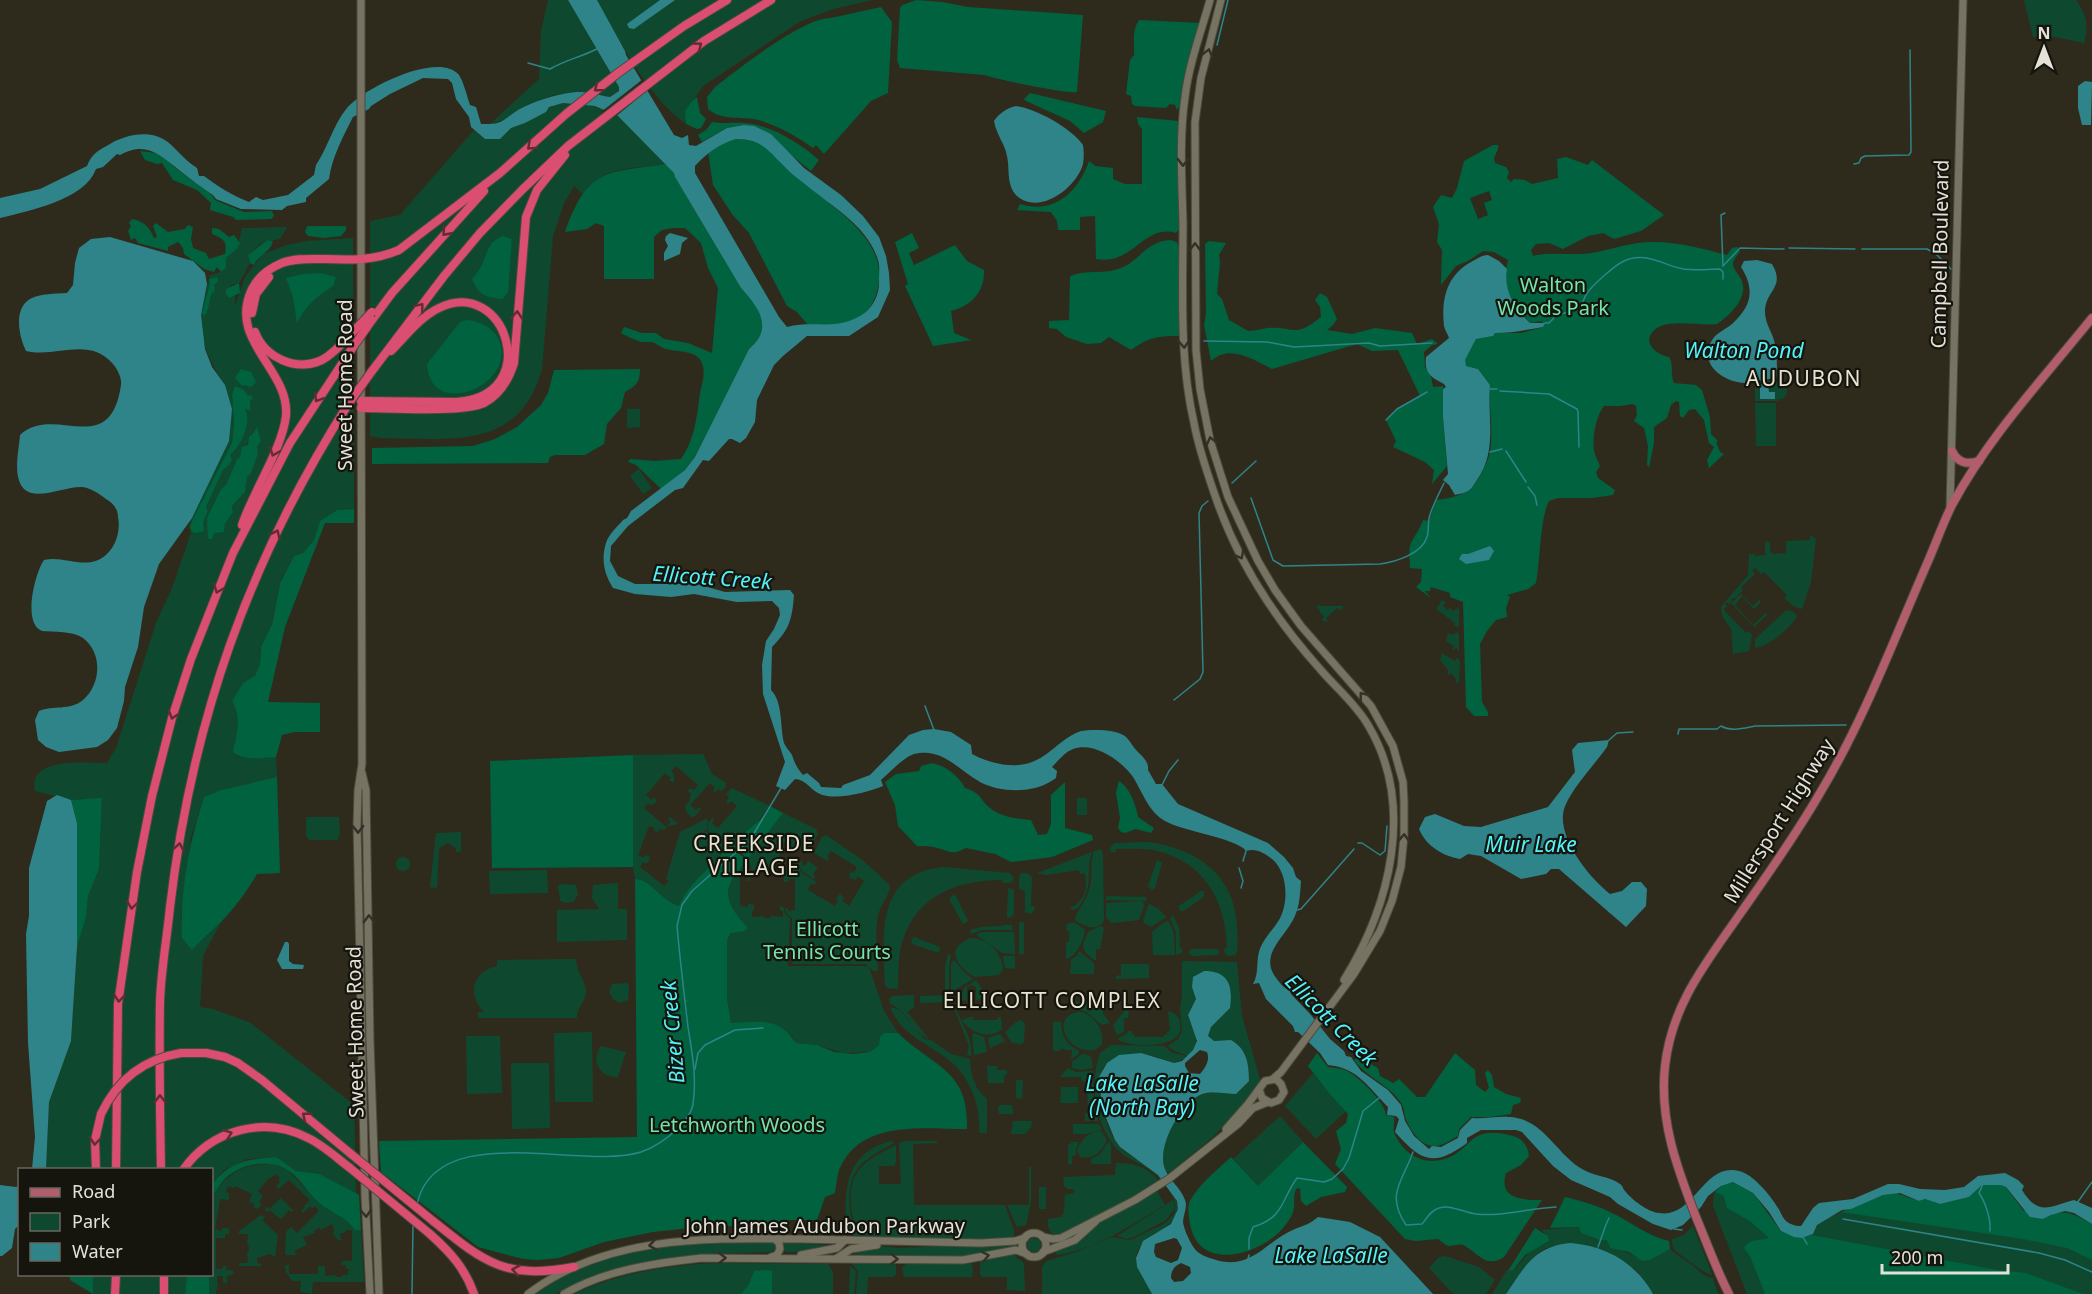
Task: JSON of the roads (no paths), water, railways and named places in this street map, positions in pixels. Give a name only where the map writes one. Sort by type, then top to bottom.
[{"type":"highway","points":[[372,316],[331,354],[320,361],[306,364],[284,361],[265,349],[256,335],[252,322],[252,306],[263,284],[272,274],[283,268],[296,265],[361,263],[405,247],[500,173],[555,125],[644,54],[727,0]]},
{"type":"highway","points":[[161,1168],[160,1000],[174,872],[186,802],[200,741],[233,633],[296,493],[349,403],[444,276],[480,233],[523,189],[583,134],[704,41],[771,0]]},
{"type":"highway","points":[[361,404],[463,408],[485,403],[500,391],[514,363],[524,231],[530,204],[549,174],[583,134]]},
{"type":"highway","points":[[233,553],[290,443],[372,316],[500,173]]},
{"type":"highway","points":[[116,1168],[118,1004],[137,872],[152,796],[172,718],[191,659],[233,553],[245,516],[283,428],[286,414],[283,392],[255,344],[247,323],[247,306],[254,287],[267,271],[290,260],[361,263]]},
{"type":"highway","points":[[361,404],[456,402],[478,398],[494,388],[505,371],[507,341],[500,324],[486,311],[472,305],[451,304],[427,315],[372,371]]},
{"type":"highway","points":[[96,1168],[95,1140],[101,1114],[114,1092],[132,1073],[159,1058],[181,1053],[200,1052],[216,1055],[243,1066],[472,1252],[501,1267],[533,1272],[574,1267]]},
{"type":"highway","points":[[184,1168],[195,1154],[215,1140],[236,1131],[262,1127],[301,1134],[323,1147],[430,1234],[456,1260],[474,1294]]},
{"type":"highway","points":[[114,1276],[115,1292]]},
{"type":"highway","points":[[164,1276],[164,1294]]},
{"type":"main road","name":"Sweet Home Road","points":[[361,0],[362,771],[366,790],[365,1197],[370,1294]]},
{"type":"main road","points":[[1210,0],[1188,77],[1183,114],[1183,322],[1185,365],[1197,440],[1228,531],[1264,597],[1290,634],[1360,713],[1381,751],[1390,784],[1394,819],[1391,856],[1380,901],[1359,954],[1336,996]]},
{"type":"main road","points":[[1212,1144],[1263,1082],[1274,1079],[1281,1072],[1371,949],[1386,917],[1401,867],[1405,821],[1403,782],[1393,746],[1366,699],[1301,626],[1267,578],[1235,513],[1210,440],[1197,364],[1195,122],[1201,78],[1221,0]]},
{"type":"main road","name":"Campbell Boulevard","points":[[1950,509],[1963,0]]},
{"type":"main road","name":"Millersport Highway","points":[[1729,1294],[1703,1235],[1683,1181],[1670,1139],[1664,1106],[1663,1087],[1670,1040],[1682,1006],[1690,985],[1778,860],[1820,795],[1845,749],[1950,509],[1979,461],[2009,420],[2092,318]]},
{"type":"main road","points":[[1185,365],[1197,364]]},
{"type":"main road","points":[[1952,451],[1954,456],[1962,462],[1979,461]]},
{"type":"main road","points":[[1290,634],[1301,626]]},
{"type":"main road","points":[[1327,677],[1337,669]]},
{"type":"main road","name":"Sweet Home Road","points":[[362,771],[358,790],[357,825],[360,965],[368,1075],[372,1092],[379,1294]]},
{"type":"main road","points":[[1098,1219],[1075,1240],[1037,1256],[1027,1254],[1023,1247],[1025,1238],[1034,1233],[1058,1239],[1154,1189],[1179,1172],[1238,1124],[1253,1108],[1279,1100],[1283,1095],[1291,1059]]},
{"type":"main road","points":[[1274,1079],[1279,1081],[1283,1088]]},
{"type":"main road","points":[[1259,1089],[1262,1098],[1268,1102]]},
{"type":"main road","points":[[1043,1237],[1046,1244],[1043,1252]]},
{"type":"main road","name":"John James Audubon Parkway","points":[[528,1294],[548,1280],[574,1267],[613,1254],[671,1242],[717,1238],[1015,1242],[1025,1238]]},
{"type":"main road","points":[[765,1258],[778,1254],[781,1246],[775,1239]]},
{"type":"main road","points":[[787,1258],[837,1248],[845,1240]]},
{"type":"main road","points":[[836,1258],[851,1249],[898,1242]]},
{"type":"main road","name":"John James Audubon Parkway","points":[[564,1294],[596,1280],[657,1264],[702,1258],[963,1260],[1016,1250],[1027,1254]]},
{"type":"main road","name":"Millersport Highway","points":[[1719,1274],[1723,1294]]},
{"type":"water","name":"Ellicott Creek","points":[[568,0],[597,0],[626,55],[674,135],[682,138],[688,135],[689,145],[696,146],[727,128],[744,125],[754,126],[771,134],[804,168],[841,195],[863,216],[879,237],[886,256],[890,290],[878,317],[849,336],[807,336],[783,356],[774,365],[757,400],[755,422],[746,438],[740,443],[729,439],[709,461],[703,460],[683,488],[675,490],[628,526],[611,546],[610,561],[618,576],[635,584],[697,584],[725,592],[790,590],[794,595],[791,617],[783,635],[772,647],[771,690],[778,701],[784,743],[803,775],[807,773],[821,787],[841,788],[843,785],[870,775],[909,735],[923,730],[951,732],[971,745],[972,754],[984,760],[1005,765],[1033,762],[1073,734],[1081,731],[1104,730],[1122,734],[1145,760],[1156,784],[1162,784],[1178,804],[1268,843],[1293,868],[1296,877],[1301,881],[1299,904],[1294,918],[1272,952],[1270,959],[1274,975],[1283,986],[1291,991],[1291,994],[1330,1039],[1344,1051],[1346,1056],[1351,1057],[1361,1071],[1388,1090],[1401,1105],[1405,1121],[1414,1136],[1429,1149],[1432,1146],[1441,1147],[1458,1138],[1460,1130],[1472,1118],[1521,1119],[1540,1130],[1573,1163],[1586,1171],[1620,1184],[1640,1205],[1650,1210],[1671,1213],[1681,1208],[1716,1175],[1727,1170],[1739,1171],[1750,1176],[1761,1186],[1788,1223],[1801,1226],[1819,1203],[1853,1199],[1888,1184],[1945,1190],[1964,1187],[1978,1176],[2005,1173],[2024,1186],[2022,1190],[2033,1204],[2051,1207],[2074,1200],[2092,1208],[2092,1224],[2074,1213],[2065,1211],[2043,1219],[2030,1217],[2006,1187],[1982,1185],[1969,1197],[1940,1204],[1925,1199],[1919,1201],[1900,1193],[1883,1195],[1851,1209],[1842,1210],[1817,1225],[1813,1234],[1802,1238],[1781,1231],[1753,1193],[1733,1182],[1721,1186],[1708,1196],[1701,1207],[1683,1225],[1671,1230],[1653,1224],[1610,1197],[1571,1180],[1553,1166],[1522,1132],[1516,1130],[1481,1130],[1467,1138],[1467,1143],[1455,1151],[1445,1156],[1428,1158],[1412,1149],[1395,1132],[1399,1119],[1396,1116],[1387,1115],[1388,1107],[1362,1080],[1347,1070],[1328,1065],[1320,1053],[1298,1032],[1295,1032],[1293,1026],[1266,999],[1259,983],[1253,984],[1260,948],[1279,920],[1284,905],[1284,880],[1277,865],[1260,852],[1246,851],[1233,843],[1165,821],[1150,807],[1128,771],[1107,754],[1090,748],[1073,749],[1064,754],[1052,767],[1057,771],[1056,778],[1039,787],[1020,790],[989,786],[950,761],[924,753],[914,754],[901,762],[881,780],[883,786],[860,793],[825,796],[795,779],[785,790],[776,786],[785,762],[763,694],[762,665],[766,641],[780,615],[779,608],[772,601],[737,602],[694,594],[671,597],[635,594],[613,588],[607,577],[604,555],[609,537],[631,511],[685,470],[695,457],[749,349],[757,341],[762,326],[758,311],[741,288],[674,173],[618,116],[595,106],[563,103],[549,107],[546,112],[511,128],[500,139],[485,139],[471,127],[469,117],[456,99],[452,83],[448,79],[423,78],[390,94],[353,117],[335,155],[329,179],[306,198],[306,202],[287,206],[282,210],[241,209],[216,199],[165,159],[152,151],[137,149],[117,154],[103,167],[96,169],[90,180],[80,189],[68,196],[40,208],[0,218],[0,198],[40,189],[87,166],[94,155],[106,146],[139,134],[155,136],[169,143],[197,168],[199,176],[204,176],[236,197],[249,202],[256,197],[263,200],[288,195],[314,175],[316,165],[338,122],[355,100],[384,83],[419,69],[449,68],[459,75],[470,105],[476,107],[481,124],[500,122],[521,108],[557,95],[582,92],[610,97],[619,91],[619,87]],"holes":[[[736,139],[764,147],[792,174],[848,218],[866,237],[878,260],[879,270],[878,293],[866,312],[856,318],[836,324],[787,327],[779,317],[695,173],[695,166],[714,150]]]},
{"type":"water","points":[[660,0],[675,0],[634,29],[629,28],[627,24]]},
{"type":"water","points":[[2085,81],[2092,82],[2091,125],[2082,125],[2078,108],[2078,86]]},
{"type":"water","points":[[1016,106],[1053,120],[1083,145],[1083,164],[1079,173],[1066,190],[1046,201],[1036,203],[1026,201],[1017,196],[1011,187],[1006,152],[994,121],[1004,111]]},
{"type":"water","points":[[670,233],[688,238],[682,243],[680,254],[664,261],[664,253],[668,246],[665,240]]},
{"type":"water","points":[[110,237],[193,261],[205,273],[207,284],[201,315],[205,349],[212,367],[225,385],[232,409],[229,441],[192,518],[159,564],[144,607],[138,647],[125,687],[117,728],[108,740],[97,747],[59,752],[46,747],[38,740],[35,720],[39,711],[73,706],[83,700],[89,694],[96,678],[97,660],[89,644],[83,638],[69,633],[42,631],[36,626],[31,609],[34,586],[44,560],[87,563],[104,556],[112,548],[117,537],[118,514],[111,502],[94,491],[82,487],[36,494],[24,489],[20,484],[17,470],[20,435],[34,427],[49,424],[93,426],[105,420],[115,408],[121,382],[119,373],[113,364],[94,351],[83,349],[49,352],[26,351],[21,338],[19,316],[21,309],[34,297],[67,293],[73,285],[79,248],[91,239]]},
{"type":"water","points":[[1488,255],[1507,269],[1506,277],[1511,299],[1520,312],[1530,323],[1545,323],[1543,327],[1495,333],[1493,336],[1476,339],[1465,360],[1466,366],[1478,369],[1490,385],[1490,445],[1483,469],[1471,489],[1455,495],[1443,480],[1448,474],[1443,417],[1443,389],[1446,387],[1427,371],[1426,357],[1449,338],[1443,316],[1445,297],[1451,281],[1463,267],[1479,257]]},
{"type":"water","name":"Walton Pond","points":[[1757,260],[1772,264],[1776,272],[1776,284],[1768,299],[1765,312],[1775,344],[1777,377],[1745,383],[1737,382],[1716,371],[1708,358],[1708,351],[1715,336],[1732,324],[1744,311],[1750,290],[1741,267],[1744,261]]},
{"type":"water","points":[[1760,384],[1768,384],[1769,392],[1775,392],[1775,399],[1760,399]]},
{"type":"water","points":[[1490,546],[1494,551],[1489,560],[1466,564],[1459,559],[1462,554]]},
{"type":"water","name":"Muir Lake","points":[[1609,740],[1607,747],[1566,804],[1563,815],[1564,827],[1574,853],[1592,877],[1610,894],[1622,891],[1632,882],[1641,882],[1647,889],[1646,906],[1626,927],[1559,869],[1551,869],[1546,874],[1521,879],[1481,856],[1468,854],[1460,859],[1441,853],[1426,840],[1419,829],[1425,817],[1435,814],[1464,826],[1481,827],[1548,807],[1575,772],[1572,750],[1578,743]]},
{"type":"water","points":[[57,795],[71,800],[77,823],[77,947],[71,1041],[49,1102],[46,1168],[32,1168],[35,1137],[28,1043],[26,934],[29,916],[29,868],[47,801]]},
{"type":"water","points":[[285,942],[289,944],[289,961],[293,964],[304,965],[303,969],[282,969],[277,960]]},
{"type":"water","points":[[1204,971],[1219,974],[1228,981],[1231,993],[1230,1008],[1211,1027],[1208,1036],[1214,1041],[1231,1040],[1241,1048],[1248,1063],[1249,1081],[1236,1094],[1208,1093],[1192,1100],[1178,1117],[1167,1139],[1163,1160],[1165,1169],[1185,1200],[1183,1222],[1194,1248],[1200,1254],[1210,1258],[1237,1262],[1257,1254],[1284,1235],[1318,1217],[1350,1222],[1380,1237],[1433,1294],[1152,1294],[1137,1267],[1136,1258],[1143,1241],[1171,1224],[1178,1209],[1177,1201],[1158,1175],[1120,1147],[1115,1140],[1102,1108],[1099,1077],[1107,1063],[1119,1055],[1141,1053],[1174,1063],[1182,1061],[1193,1050],[1197,1041],[1188,1015],[1196,999],[1192,987],[1193,977]],"holes":[[[1200,1050],[1207,1052],[1206,1066],[1200,1074],[1189,1073],[1185,1063]],[[1177,1239],[1182,1248],[1178,1260],[1171,1263],[1156,1257],[1155,1244]],[[1181,1263],[1190,1267],[1191,1273],[1183,1281],[1174,1282],[1171,1278],[1175,1267]]]},
{"type":"water","points":[[0,1185],[18,1186],[18,1226],[15,1229],[12,1248],[0,1256]]},
{"type":"water","points":[[1571,1243],[1596,1248],[1619,1258],[1638,1273],[1653,1294],[1506,1294],[1532,1259],[1548,1248]]},
{"type":"waterway","points":[[1217,45],[1228,0]]},
{"type":"waterway","points":[[528,63],[550,69],[597,49]]},
{"type":"waterway","points":[[1854,164],[1859,163],[1865,156],[1909,155],[1911,152],[1910,50]]},
{"type":"waterway","points":[[1723,266],[1721,215],[1725,213]]},
{"type":"waterway","points":[[1723,266],[1740,248],[1784,249]]},
{"type":"waterway","points":[[1789,248],[1855,249]]},
{"type":"waterway","points":[[1862,249],[1927,249],[1936,254],[1951,269]]},
{"type":"waterway","points":[[1557,315],[1579,307],[1588,291],[1603,276],[1620,263],[1632,258],[1647,258],[1688,270],[1720,269],[1723,272],[1723,279]]},
{"type":"waterway","points":[[1545,323],[1549,323],[1554,318]]},
{"type":"waterway","points":[[1204,341],[1267,342],[1294,347],[1369,343],[1380,346],[1432,343]]},
{"type":"waterway","points":[[1490,389],[1497,389]]},
{"type":"waterway","points":[[1500,391],[1549,394],[1577,409],[1579,447]]},
{"type":"waterway","points":[[1386,420],[1397,409],[1427,392]]},
{"type":"waterway","points":[[1490,452],[1502,449]]},
{"type":"waterway","points":[[1506,451],[1526,482]]},
{"type":"waterway","points":[[1232,483],[1256,461]]},
{"type":"waterway","points":[[1251,498],[1273,560],[1283,566],[1380,564],[1407,556],[1424,543],[1428,535],[1430,514],[1444,483]]},
{"type":"waterway","points":[[1528,487],[1535,496],[1537,505]]},
{"type":"waterway","points":[[1174,700],[1200,679],[1203,672],[1199,513],[1208,501]]},
{"type":"waterway","points":[[925,706],[934,730]]},
{"type":"waterway","points":[[1678,734],[1679,729],[1717,729],[1721,726],[1733,729],[1755,726],[1846,725]]},
{"type":"waterway","points":[[1609,740],[1617,733],[1633,732]]},
{"type":"waterway","points":[[1162,785],[1178,760]]},
{"type":"waterway","name":"Bizer Creek","points":[[417,1204],[430,1178],[452,1162],[481,1155],[514,1153],[615,1156],[641,1152],[664,1140],[684,1122],[692,1108],[694,1065],[677,926],[682,905],[692,891],[750,840],[781,788]]},
{"type":"waterway","points":[[1358,843],[1362,843],[1380,855],[1385,851],[1387,826]]},
{"type":"waterway","points":[[1297,910],[1301,909],[1354,849]]},
{"type":"waterway","points":[[1243,861],[1246,851]]},
{"type":"waterway","points":[[1239,868],[1243,881],[1241,888]]},
{"type":"waterway","points":[[695,1069],[698,1053],[705,1045],[735,1030],[763,1028]]},
{"type":"waterway","points":[[1249,1249],[1249,1238],[1253,1227],[1271,1219],[1281,1207],[1297,1178],[1324,1182],[1332,1179],[1343,1169],[1349,1158],[1363,1111],[1379,1098]]},
{"type":"waterway","points":[[1413,1152],[1396,1196],[1400,1214],[1406,1225],[1422,1224],[1434,1210],[1444,1207],[1486,1215],[1556,1207]]},
{"type":"waterway","points":[[2077,1203],[2092,1182]]},
{"type":"waterway","points":[[1983,1184],[1979,1193],[1990,1222],[1990,1231]]},
{"type":"waterway","points":[[1598,1247],[1609,1218]]},
{"type":"waterway","points":[[1843,1219],[2039,1253],[2065,1260],[2092,1272]]},
{"type":"waterway","name":"Bizer Creek","points":[[412,1294],[413,1223]]},
{"type":"waterway","points":[[1674,1229],[1682,1230]]},
{"type":"waterway","points":[[1803,1237],[1807,1244]]},
{"type":"waterway","points":[[1248,1259],[1249,1255]]},
{"type":"district","name":"AUDUBON","points":[[1804,379]]},
{"type":"district","name":"CREEKSIDE VILLAGE","points":[[754,856]]},
{"type":"district","name":"ELLICOTT COMPLEX","points":[[1052,1001]]},
{"type":"park label","name":"Walton Woods Park","points":[[1553,296]]},
{"type":"park label","name":"Ellicott Tennis Courts","points":[[827,940]]},
{"type":"park label","name":"Letchworth Woods","points":[[737,1125]]},
{"type":"water label","name":"Lake LaSalle (North Bay)","points":[[1142,1096]]},
{"type":"water label","name":"Lake LaSalle","points":[[1331,1256]]}]
